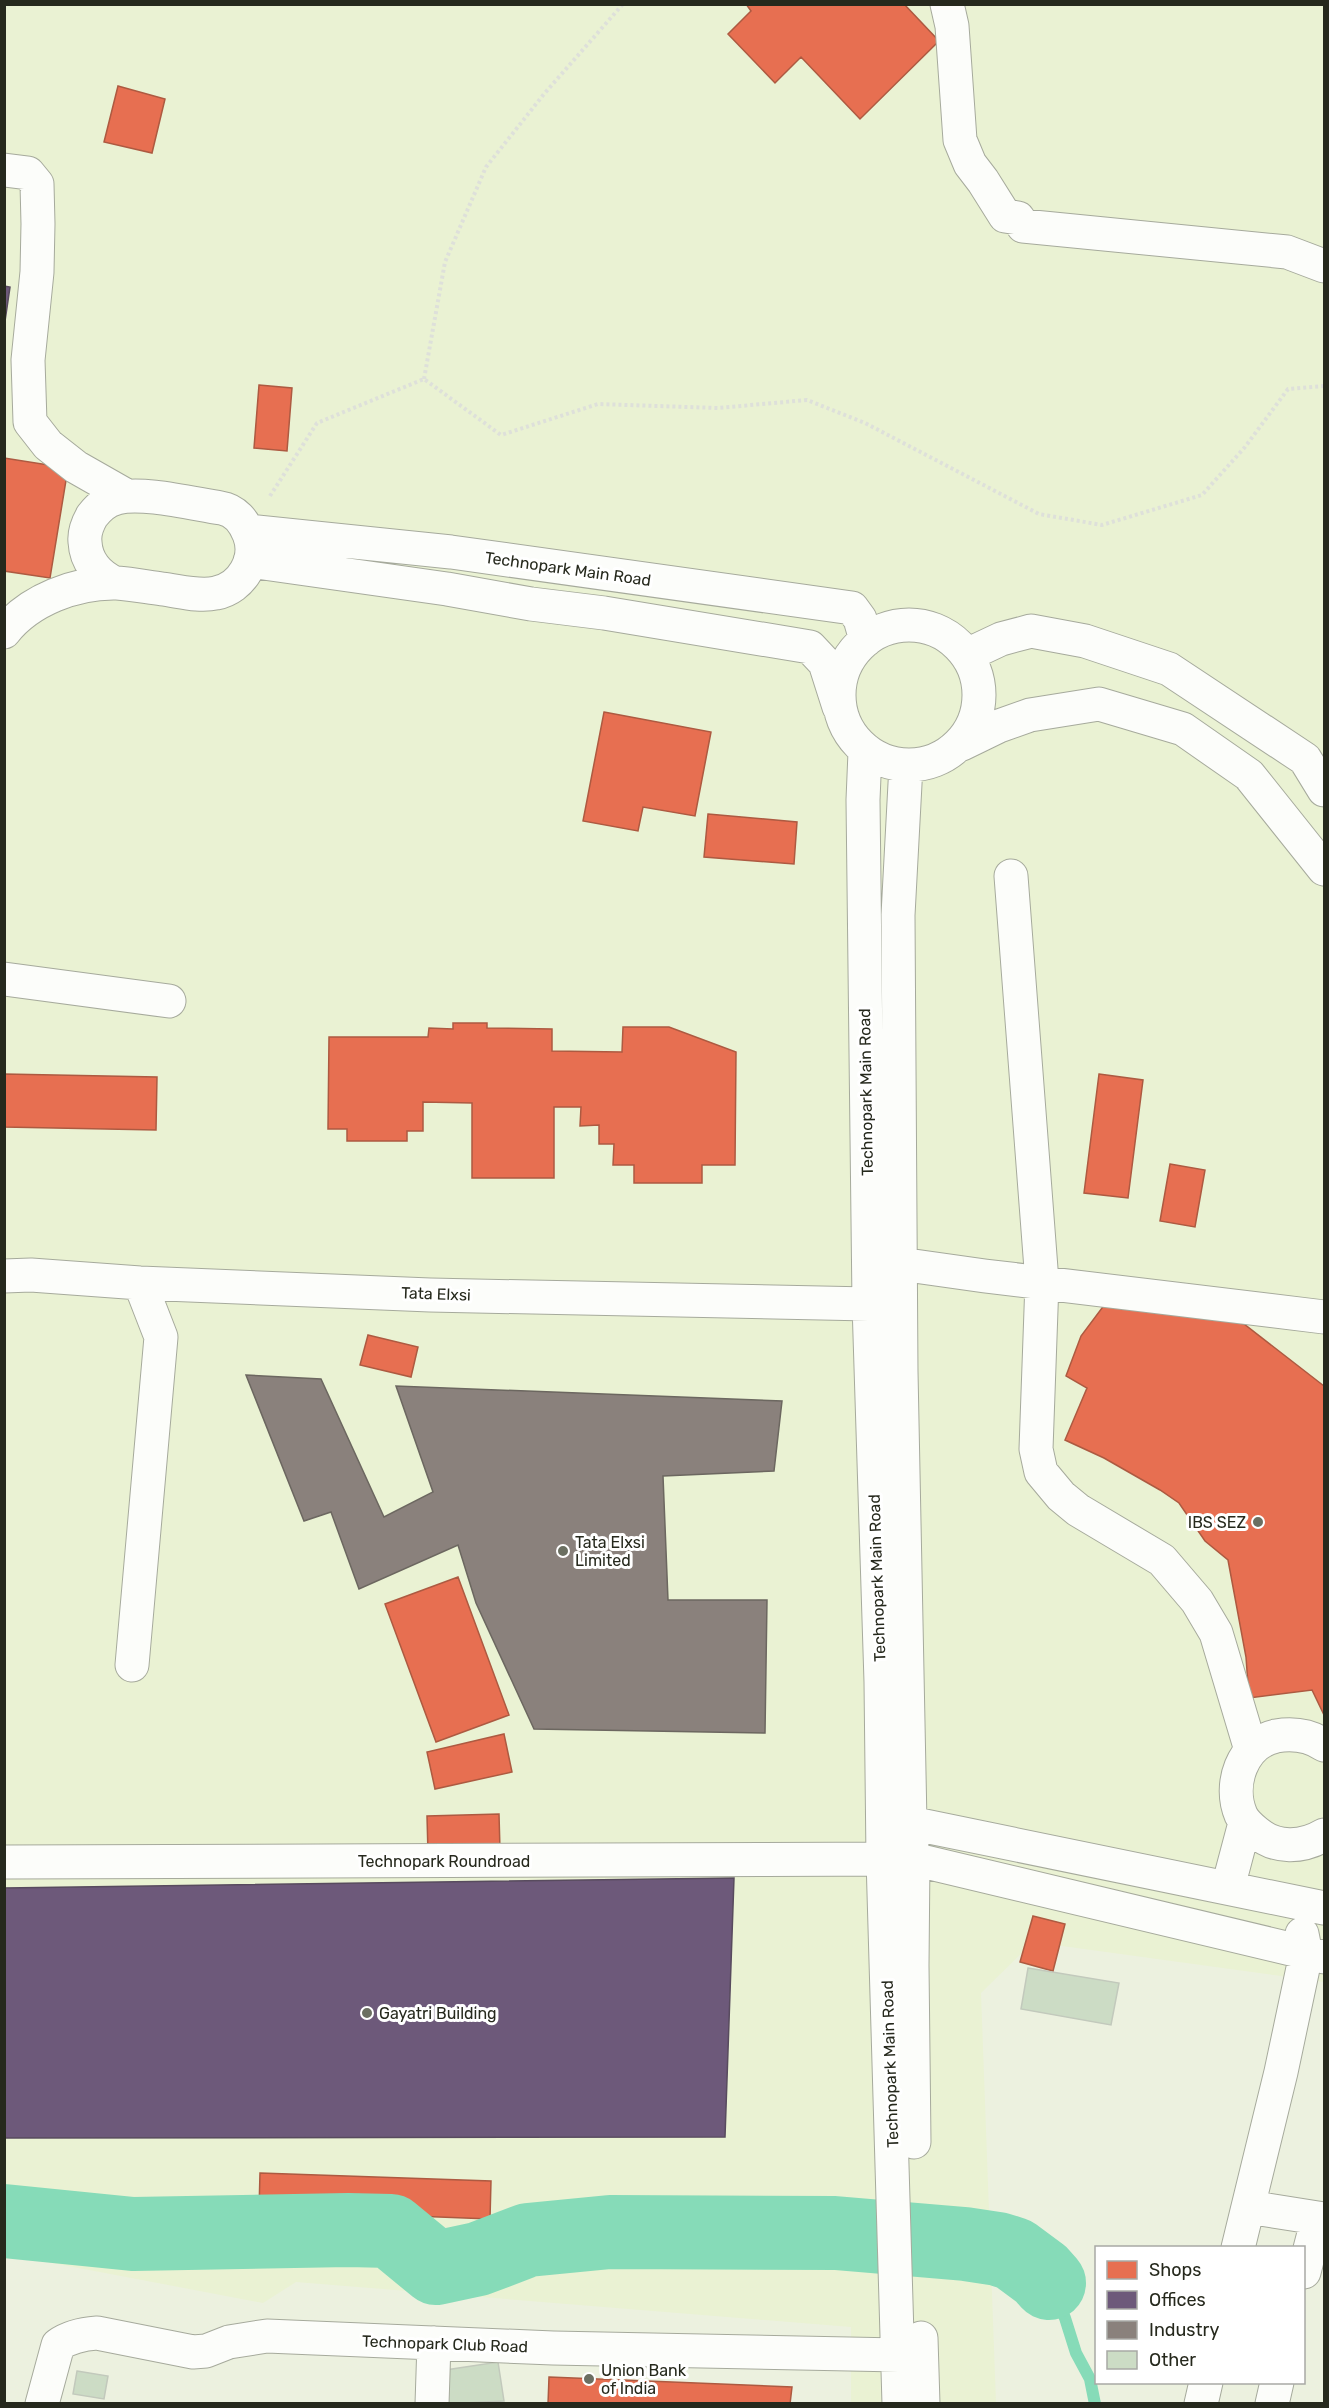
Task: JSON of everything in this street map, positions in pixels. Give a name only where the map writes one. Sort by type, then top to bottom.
[{"type":"street","points":[[947,4],[952,26],[960,140],[970,164],[1005,216],[1018,218],[1023,226],[1287,252],[1324,266]]},
{"type":"street","points":[[4,170],[28,173],[37,184],[37,272],[28,360],[30,422],[48,445],[76,467],[127,496],[227,509],[243,522],[249,546],[240,579],[224,591],[214,594],[115,583],[74,588],[38,603],[14,620],[4,632]]},
{"type":"street","points":[[115,583],[97,571],[90,562],[85,540],[86,529],[97,509],[106,502],[127,496]]},
{"type":"street","points":[[249,546],[447,589],[531,604],[604,613],[810,646],[825,663],[845,727],[854,741],[865,752],[897,766],[949,755],[962,744],[999,726],[1030,715],[1099,704],[1183,729],[1249,775],[1324,869]]},
{"type":"street","name":"Technopark Main Road","points":[[249,546],[451,552],[852,608],[861,619],[866,640]]},
{"type":"street","points":[[839,707],[838,688],[844,669],[852,654],[866,640],[886,628],[908,624],[931,628],[951,638],[968,655],[976,672],[980,691],[979,710],[973,728],[962,744]]},
{"type":"street","points":[[968,655],[1001,639],[1031,631],[1085,641],[1169,669],[1305,759],[1324,790]]},
{"type":"street","name":"Technopark Main Road","points":[[865,752],[863,800],[869,1304],[881,1682],[898,1859],[904,2177],[896,2280],[910,2343],[899,2403]]},
{"type":"street","points":[[906,765],[898,915],[900,1264],[896,1823],[1310,1905],[1315,1955],[1281,2072],[1238,2246]]},
{"type":"street","points":[[1011,876],[1042,1282],[1036,1449],[1041,1472],[1061,1496],[1078,1510],[1162,1560],[1197,1601],[1216,1633],[1251,1749]]},
{"type":"street","points":[[4,979],[169,1001]]},
{"type":"street","points":[[900,1264],[1324,1317]]},
{"type":"street","name":"Tata Elxsi","points":[[4,1276],[31,1275],[140,1283],[430,1295],[869,1304]]},
{"type":"street","points":[[132,1665],[161,1337],[140,1283]]},
{"type":"street","points":[[1324,1745],[1306,1736],[1288,1734],[1270,1738],[1251,1749],[1236,1778],[1236,1797],[1245,1823],[1266,1840],[1283,1845],[1301,1845],[1324,1835]]},
{"type":"street","points":[[1228,1887],[1245,1823]]},
{"type":"street","name":"Technopark Roundroad","points":[[4,1862],[898,1859],[1250,1938],[1315,1955]]},
{"type":"street","points":[[904,2177],[910,2343],[923,2403]]},
{"type":"street","points":[[1248,2207],[1321,2219],[1312,2264]]},
{"type":"street","name":"Technopark Club Road","points":[[42,2403],[58,2345],[65,2340],[85,2334],[97,2334],[193,2352],[228,2342],[267,2336],[660,2351],[910,2343]]},
{"type":"street","points":[[432,2403],[434,2343]]},
{"type":"street","points":[[1202,2403],[1206,2384]]},
{"type":"street","points":[[1272,2403],[1277,2384]]},
{"type":"path","points":[[424,379],[445,262],[486,167],[544,93],[623,4]]},
{"type":"path","points":[[424,379],[501,435],[598,404],[718,408],[807,400],[865,423],[1039,514],[1102,525],[1202,495],[1245,447],[1288,389],[1324,386]]},
{"type":"path","points":[[249,546],[317,423],[424,379]]},
{"type":"shaded area","points":[[4,5],[1324,5],[1324,1982],[1033,1942],[981,1993],[996,2403],[851,2403],[851,2327],[296,2282],[263,2303],[5,2254]]},
{"type":"building: Shops","points":[[746,4],[904,4],[939,41],[860,119],[801,57],[775,83],[728,34],[751,11]]},
{"type":"building: Shops","points":[[118,86],[165,99],[152,153],[104,142]]},
{"type":"building: Shops","points":[[259,385],[292,388],[287,451],[254,448]]},
{"type":"building: Shops","points":[[4,458],[68,468],[50,578],[4,571]]},
{"type":"building: Shops","points":[[604,712],[711,732],[695,816],[643,807],[638,831],[583,821]]},
{"type":"building: Shops","points":[[708,814],[797,822],[794,864],[704,857]]},
{"type":"building: Shops","points":[[453,1023],[487,1023],[487,1028],[552,1029],[552,1051],[622,1052],[623,1027],[669,1027],[736,1052],[735,1165],[702,1165],[702,1183],[634,1183],[634,1165],[613,1165],[614,1144],[599,1144],[599,1125],[580,1126],[581,1107],[554,1107],[554,1178],[472,1178],[472,1103],[423,1102],[423,1131],[407,1131],[407,1141],[347,1141],[347,1129],[328,1129],[329,1037],[428,1037],[429,1028],[453,1029]]},
{"type":"building: Shops","points":[[4,1074],[157,1077],[156,1130],[4,1127]]},
{"type":"building: Shops","points":[[1099,1074],[1143,1080],[1128,1198],[1084,1193]]},
{"type":"building: Shops","points":[[1170,1164],[1205,1170],[1195,1227],[1160,1221]]},
{"type":"building: Shops","name":"IBS SEZ","points":[[1105,1304],[1160,1305],[1244,1324],[1324,1386],[1324,1715],[1312,1690],[1249,1698],[1246,1657],[1228,1560],[1205,1541],[1179,1503],[1104,1458],[1065,1440],[1087,1388],[1066,1376],[1081,1336]]},
{"type":"building: Shops","points":[[368,1335],[418,1347],[411,1377],[360,1365]]},
{"type":"building: Shops","points":[[458,1577],[509,1715],[436,1742],[385,1604]]},
{"type":"building: Shops","points":[[504,1734],[512,1772],[435,1789],[427,1752]]},
{"type":"building: Shops","points":[[499,1814],[500,1850],[428,1853],[427,1816]]},
{"type":"building: Shops","points":[[1033,1916],[1065,1924],[1053,1971],[1020,1962]]},
{"type":"building: Shops","points":[[260,2173],[491,2181],[490,2219],[259,2210]]},
{"type":"building: Shops","points":[[549,2377],[792,2387],[790,2404],[548,2404]]},
{"type":"building: Offices","points":[[4,286],[10,287],[4,328]]},
{"type":"building: Offices","name":"Gayatri Building","points":[[734,1878],[725,2137],[4,2138],[4,1888]]},
{"type":"building: Industry","name":"Tata Elxsi Limited","points":[[246,1375],[321,1379],[384,1517],[433,1492],[396,1386],[782,1401],[774,1471],[663,1476],[668,1600],[767,1600],[765,1733],[534,1729],[476,1603],[458,1545],[359,1589],[331,1512],[304,1521]]},
{"type":"building: Other","points":[[1028,1968],[1119,1983],[1111,2025],[1021,2009]]},
{"type":"building: Other","points":[[498,2362],[504,2401],[444,2404],[439,2371]]},
{"type":"building: Other","points":[[77,2371],[108,2376],[104,2399],[73,2394]]},
{"type":"waterway","points":[[4,2221],[133,2234],[391,2231],[436,2268],[478,2259],[528,2240],[610,2232],[835,2233],[998,2249],[1014,2254],[1041,2274],[1049,2283]]},
{"type":"waterway","points":[[1049,2283],[1065,2318],[1076,2353],[1090,2379],[1095,2404]]},
{"type":"place","name":"IBS SEZ","points":[[1258,1522]]},
{"type":"place","name":"Tata Elxsi Limited","points":[[563,1551]]},
{"type":"place","name":"Gayatri Building","points":[[367,2013]]},
{"type":"place","name":"Union Bank of India","points":[[589,2379]]}]
